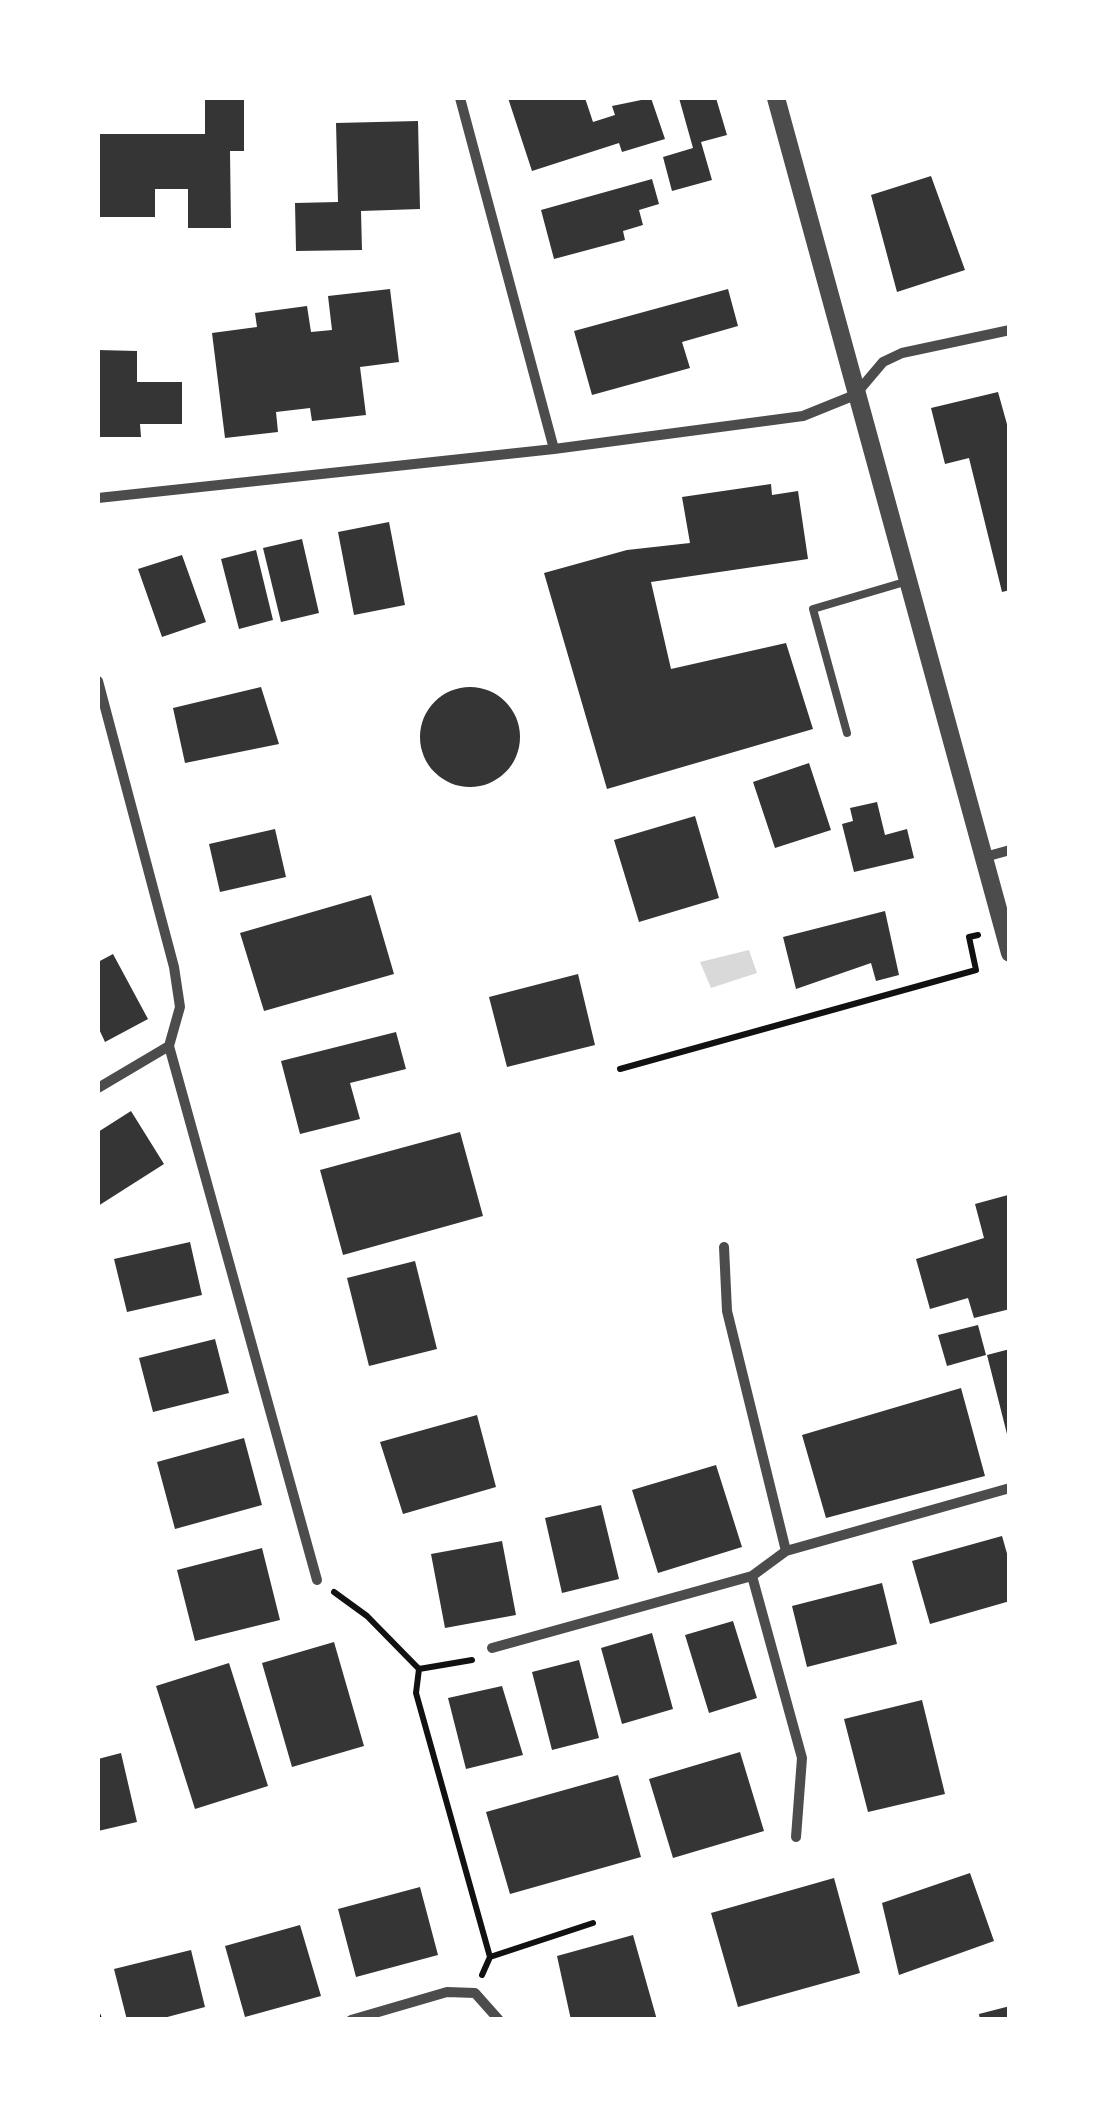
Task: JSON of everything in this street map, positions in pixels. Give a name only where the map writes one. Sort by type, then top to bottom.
[{"type":"street","points":[[460,98],[554,449]]},
{"type":"street","points":[[776,98],[1010,953]]},
{"type":"street","points":[[98,498],[554,449],[803,416],[855,395],[883,362],[902,353],[1010,330]]},
{"type":"street","points":[[98,681],[174,966],[180,1007],[170,1046],[317,1580]]},
{"type":"street","points":[[985,856],[1010,850]]},
{"type":"street","points":[[98,1088],[170,1046]]},
{"type":"street","points":[[724,1246],[727,1311],[786,1550]]},
{"type":"street","points":[[492,1648],[752,1576],[786,1550],[1010,1488]]},
{"type":"street","points":[[752,1576],[802,1758],[796,1837]]},
{"type":"street","points":[[351,2020],[447,1992],[475,1993],[499,2020]]},
{"type":"lane","points":[[847,734],[813,609],[908,582]]},
{"type":"path","points":[[620,1069],[976,970],[970,937],[1004,929]]},
{"type":"path","points":[[317,1580],[367,1616],[419,1669]]},
{"type":"path","points":[[419,1669],[472,1660],[492,1648]]},
{"type":"path","points":[[419,1669],[416,1693],[490,1957],[475,1993]]},
{"type":"path","points":[[490,1957],[593,1923]]},
{"type":"shaded area","points":[[749,950],[757,973],[711,988],[700,962]]},
{"type":"building","points":[[205,98],[244,98],[244,151],[230,151],[231,228],[188,228],[188,189],[155,189],[155,217],[98,217],[98,134],[205,134]]},
{"type":"building","points":[[508,98],[585,98],[593,122],[615,115],[612,106],[651,98],[665,139],[622,152],[619,143],[532,171]]},
{"type":"building","points":[[679,98],[716,98],[727,135],[701,142],[712,180],[672,191],[663,157],[693,148]]},
{"type":"building","points":[[418,121],[420,209],[361,211],[362,250],[296,251],[295,203],[338,202],[336,123]]},
{"type":"building","points":[[931,176],[965,270],[897,292],[871,195]]},
{"type":"building","points":[[652,179],[659,204],[639,210],[643,225],[623,231],[625,240],[554,259],[541,210]]},
{"type":"building","points":[[390,289],[399,362],[360,367],[366,415],[312,421],[310,408],[276,412],[278,432],[225,438],[212,333],[257,327],[255,313],[307,306],[311,332],[332,330],[328,296]]},
{"type":"building","points":[[728,289],[738,326],[682,342],[690,368],[592,395],[574,331]]},
{"type":"building","points":[[98,350],[137,351],[137,382],[182,382],[182,424],[140,424],[141,437],[98,437]]},
{"type":"building","points":[[998,392],[1010,435],[1010,590],[1002,592],[969,458],[945,464],[931,408]]},
{"type":"building","points":[[771,484],[772,495],[798,491],[808,559],[651,582],[671,669],[786,643],[813,729],[607,789],[544,573],[627,550],[690,543],[682,497]]},
{"type":"building","points":[[389,522],[405,605],[354,615],[338,532]]},
{"type":"building","points":[[302,539],[319,613],[281,622],[263,548]]},
{"type":"building","points":[[256,550],[273,620],[239,629],[221,559]]},
{"type":"building","points":[[182,555],[206,622],[162,637],[138,569]]},
{"type":"building","points":[[261,687],[279,744],[185,763],[173,708]]},
{"type":"building","points":[[470,687],[489,691],[505,702],[516,718],[520,737],[516,756],[505,772],[489,783],[470,787],[451,783],[435,772],[424,756],[420,737],[424,718],[435,702],[451,691]]},
{"type":"building","points":[[809,763],[831,830],[775,848],[753,782]]},
{"type":"building","points":[[877,802],[885,835],[907,829],[914,858],[854,872],[842,824],[853,821],[850,808]]},
{"type":"building","points":[[695,816],[719,898],[639,922],[614,840]]},
{"type":"building","points":[[275,829],[286,877],[220,892],[209,844]]},
{"type":"building","points":[[371,895],[394,974],[264,1011],[240,933]]},
{"type":"building","points":[[885,911],[899,975],[876,981],[871,963],[796,989],[783,937]]},
{"type":"building","points":[[113,954],[148,1019],[105,1042],[98,1027],[98,962]]},
{"type":"building","points":[[578,974],[595,1045],[507,1067],[489,997]]},
{"type":"building","points":[[396,1032],[406,1069],[350,1083],[360,1119],[300,1134],[281,1061]]},
{"type":"building","points":[[131,1111],[164,1164],[98,1206],[98,1132]]},
{"type":"building","points":[[460,1132],[483,1216],[343,1255],[320,1170]]},
{"type":"building","points":[[1008,1195],[1010,1309],[974,1318],[968,1298],[930,1309],[916,1259],[984,1238],[975,1204]]},
{"type":"building","points":[[190,1242],[202,1295],[127,1312],[114,1259]]},
{"type":"building","points":[[415,1261],[437,1349],[369,1366],[347,1278]]},
{"type":"building","points":[[978,1325],[986,1355],[947,1366],[938,1335]]},
{"type":"building","points":[[215,1339],[229,1393],[153,1412],[139,1358]]},
{"type":"building","points":[[1010,1349],[1010,1437],[1008,1438],[987,1355]]},
{"type":"building","points":[[961,1388],[985,1476],[826,1518],[802,1435]]},
{"type":"building","points":[[477,1415],[496,1487],[403,1514],[380,1442]]},
{"type":"building","points":[[244,1438],[262,1505],[175,1529],[157,1462]]},
{"type":"building","points":[[716,1465],[742,1547],[658,1573],[632,1490]]},
{"type":"building","points":[[601,1505],[619,1579],[562,1593],[545,1518]]},
{"type":"building","points":[[1002,1536],[1010,1564],[1010,1601],[930,1624],[912,1561]]},
{"type":"building","points":[[502,1541],[516,1615],[445,1628],[431,1554]]},
{"type":"building","points":[[262,1548],[280,1620],[195,1641],[177,1570]]},
{"type":"building","points":[[882,1583],[897,1644],[807,1667],[792,1606]]},
{"type":"building","points":[[733,1621],[757,1698],[709,1713],[685,1635]]},
{"type":"building","points":[[652,1633],[673,1709],[622,1724],[601,1648]]},
{"type":"building","points":[[334,1642],[364,1746],[292,1767],[262,1663]]},
{"type":"building","points":[[579,1660],[599,1738],[552,1750],[532,1672]]},
{"type":"building","points":[[229,1663],[268,1786],[195,1809],[156,1686]]},
{"type":"building","points":[[502,1686],[523,1755],[466,1769],[448,1698]]},
{"type":"building","points":[[922,1700],[945,1794],[868,1812],[844,1719]]},
{"type":"building","points":[[740,1752],[764,1831],[673,1858],[649,1779]]},
{"type":"building","points":[[121,1753],[137,1822],[98,1831],[98,1759]]},
{"type":"building","points":[[618,1775],[641,1857],[510,1894],[486,1812]]},
{"type":"building","points":[[970,1873],[994,1941],[899,1975],[882,1903]]},
{"type":"building","points":[[834,1878],[860,1973],[738,2007],[711,1913]]},
{"type":"building","points":[[420,1887],[438,1955],[356,1977],[338,1909]]},
{"type":"building","points":[[300,1925],[321,1996],[245,2017],[225,1946]]},
{"type":"building","points":[[633,1935],[657,2020],[571,2020],[557,1956]]},
{"type":"building","points":[[191,1950],[205,2007],[156,2020],[127,2020],[114,1969]]},
{"type":"building","points":[[1010,2006],[1010,2020],[980,2020],[979,2014]]}]
